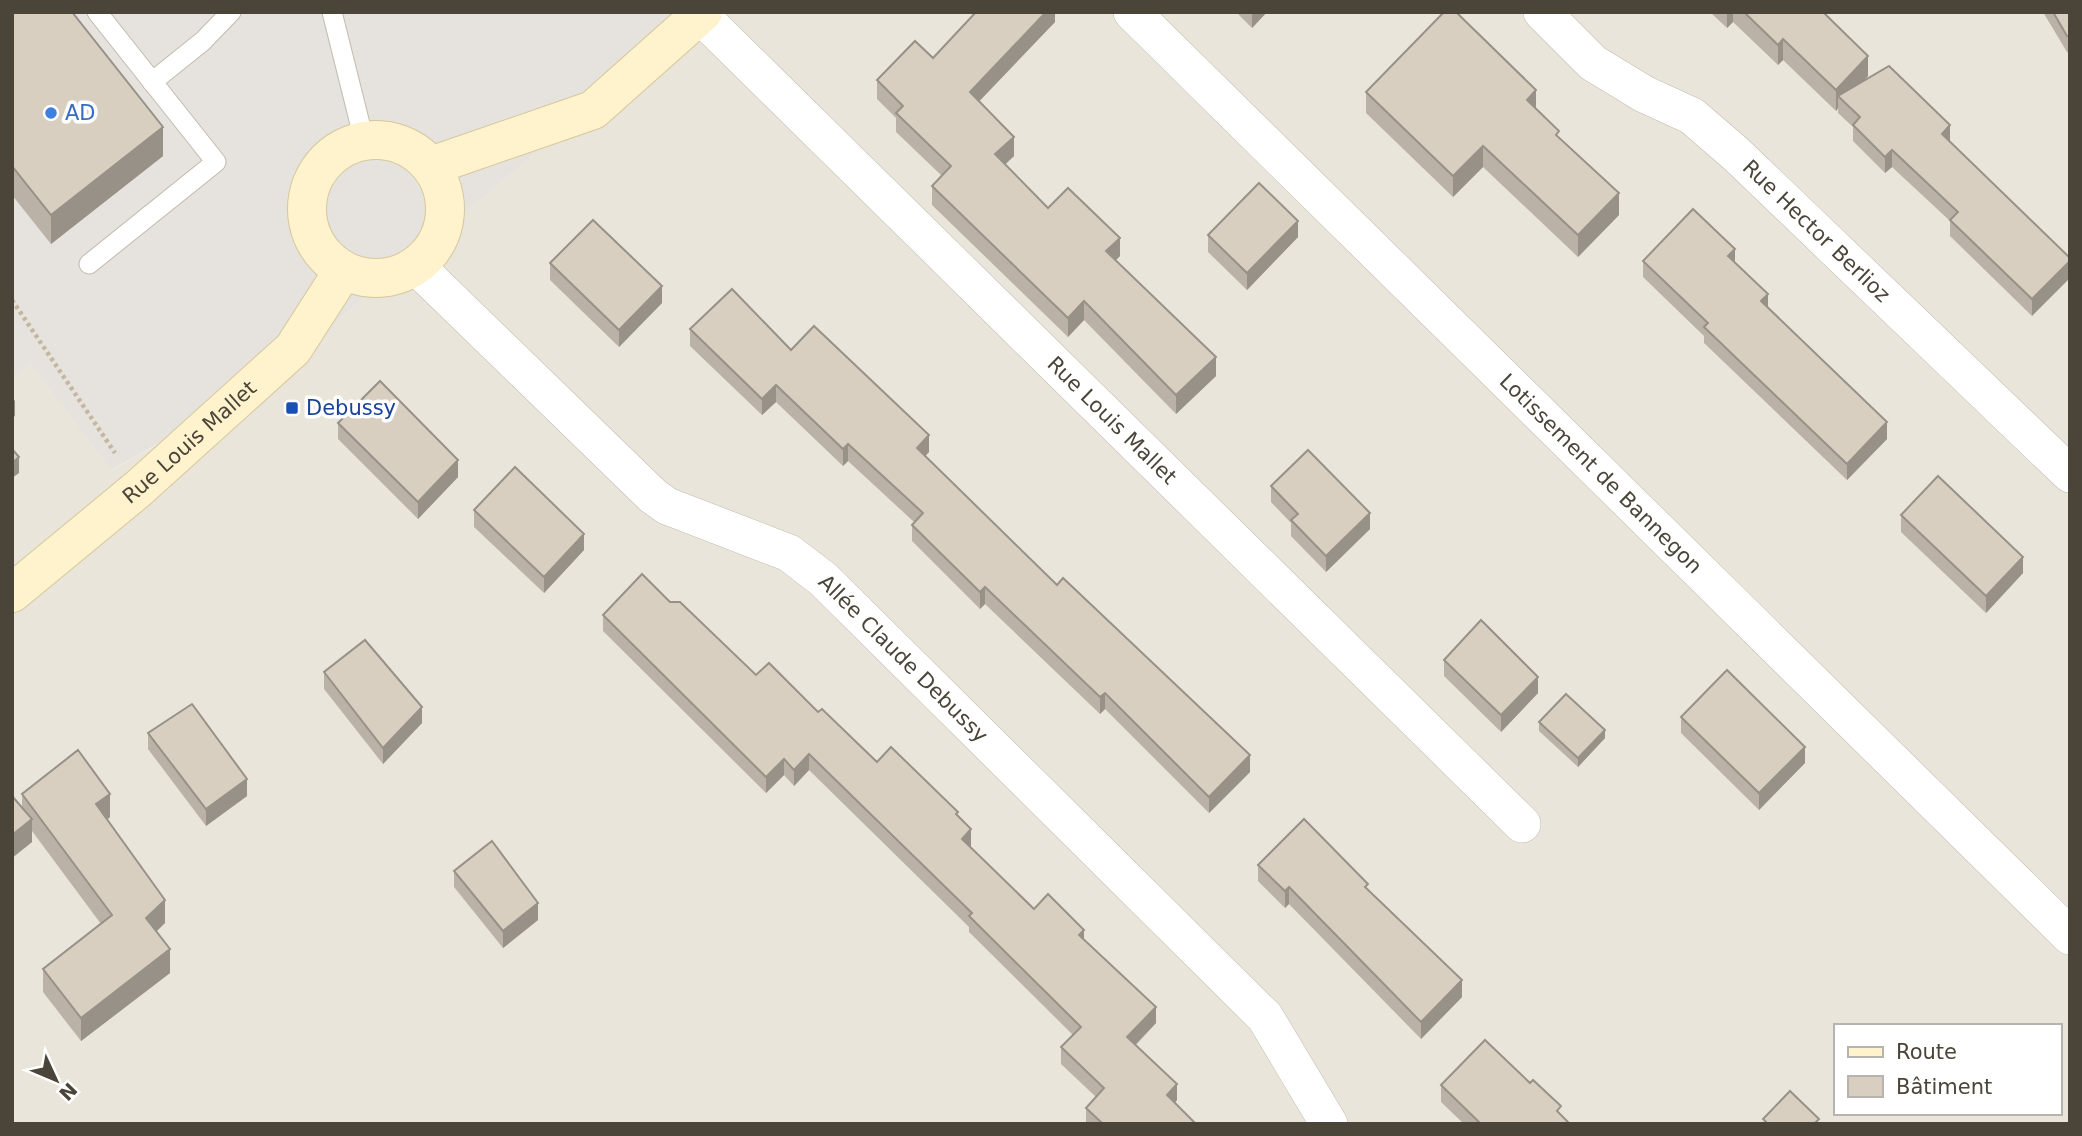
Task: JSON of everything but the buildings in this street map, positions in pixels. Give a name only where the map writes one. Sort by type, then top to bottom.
[{"type":"main road","name":"Rue Louis Mallet","points":[[431,166],[593,110],[702,13]]},
{"type":"main road","points":[[383,140],[401,144],[417,153],[431,166],[445,200],[445,219],[440,237],[416,266],[399,275],[380,279],[343,271],[327,259],[316,244],[309,227],[306,208],[317,171],[346,146],[383,140]]},
{"type":"main road","name":"Rue Louis Mallet","points":[[12,593],[138,489],[293,349],[343,271]]},
{"type":"street","name":"Lotissement de Bannegon","points":[[1132,12],[2070,936]]},
{"type":"street","name":"Rue Hector Berlioz","points":[[1542,12],[1593,63],[1644,94],[1692,116],[1736,154],[2070,474]]},
{"type":"street","name":"Rue Louis Mallet","points":[[702,13],[1522,824]]},
{"type":"street","name":"Allée Claude Debussy","points":[[416,266],[653,496],[667,506],[789,554],[823,579],[1265,1017],[1329,1124]]},
{"type":"lane","points":[[89,264],[216,162],[97,12]]},
{"type":"lane","points":[[152,82],[203,41],[231,12]]},
{"type":"lane","points":[[332,12],[364,141]]},
{"type":"path","points":[[12,300],[138,489]]},
{"type":"shaded area","points":[[12,12],[703,12],[267,380],[112,470],[30,363],[12,377]]},
{"type":"shaded area","points":[[703,12],[2070,12],[2070,1124],[12,1124],[12,377],[30,362],[113,470],[267,380]]},
{"type":"place","name":"AD","points":[[51,113]]},
{"type":"place","name":"Debussy","points":[[292,408]]}]
